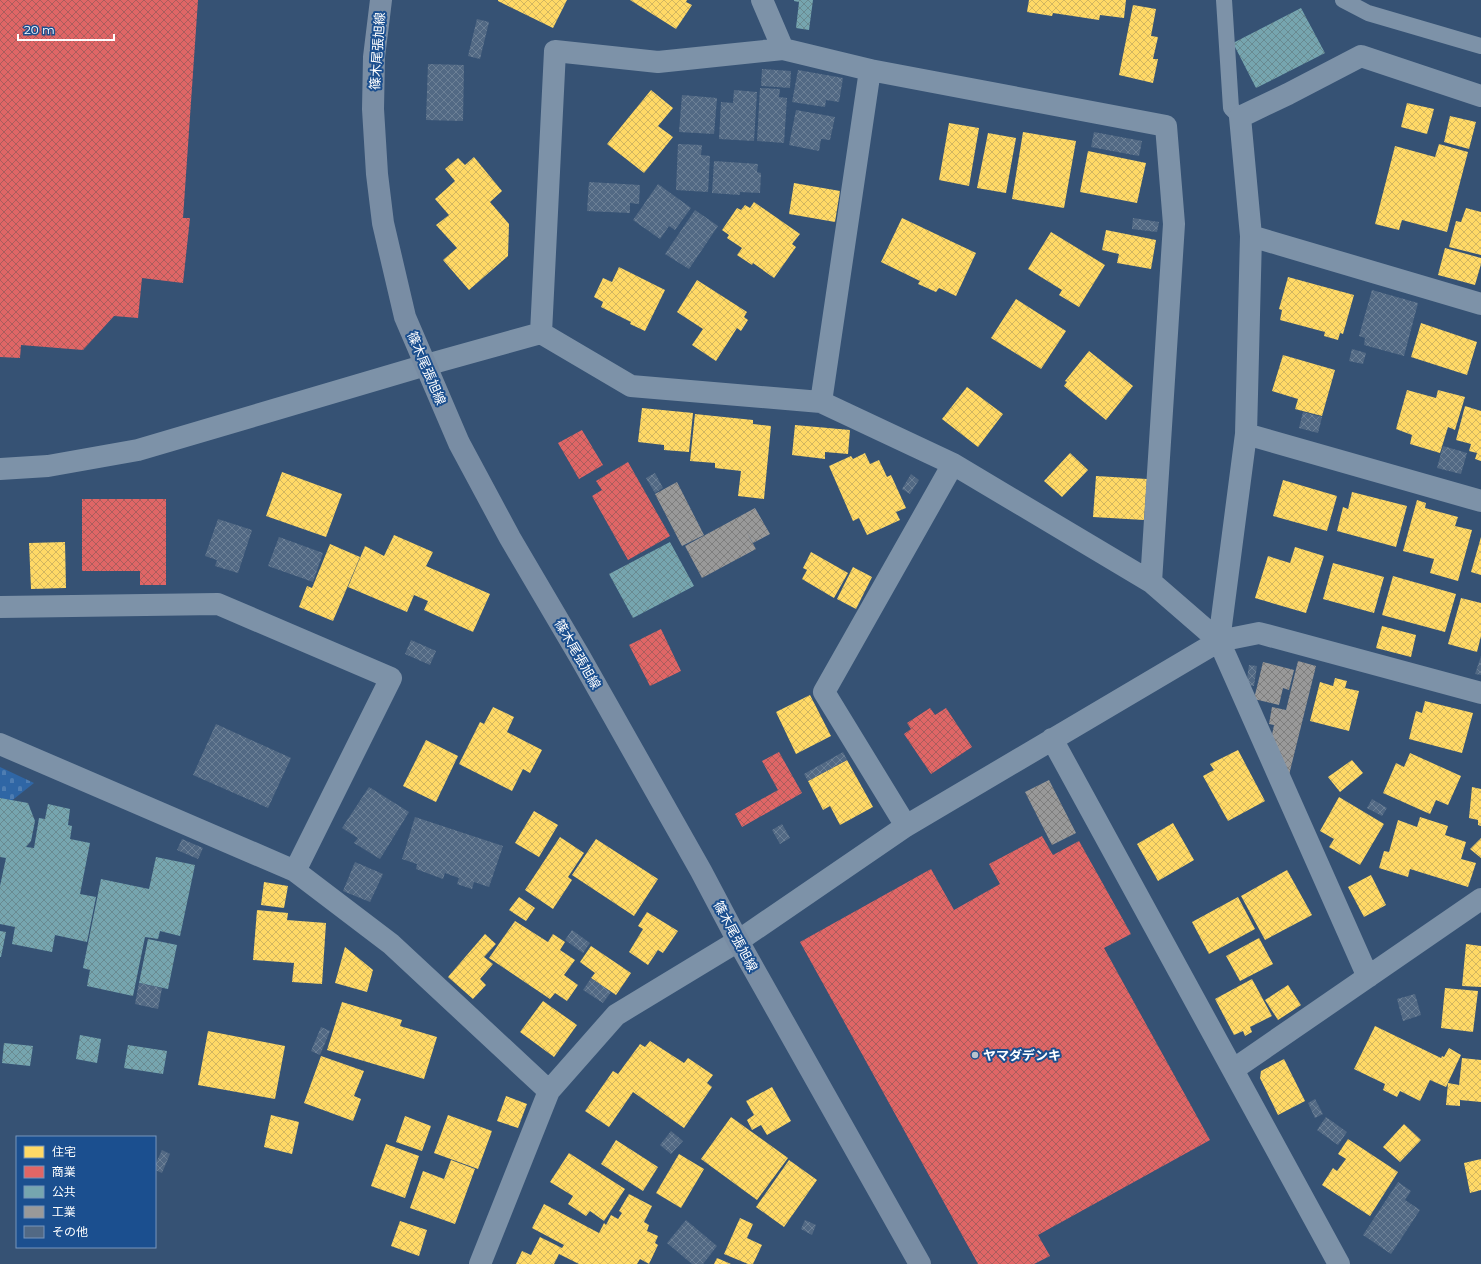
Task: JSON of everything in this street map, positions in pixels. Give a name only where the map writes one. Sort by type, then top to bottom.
[{"type":"main road","name":"篠木尾張旭線","points":[[381,0],[374,57],[373,109],[377,174],[383,223],[405,317],[459,443],[510,538],[580,657],[701,871],[738,941],[920,1264]]},
{"type":"street","points":[[762,0],[783,49]]},
{"type":"street","points":[[541,333],[555,51],[658,62],[783,49],[870,70],[1166,126],[1174,224],[1151,582]]},
{"type":"street","points":[[1219,641],[1246,434],[1251,236],[1240,117],[1361,56],[1481,96]]},
{"type":"street","points":[[821,402],[870,70]]},
{"type":"street","points":[[1251,236],[1481,304]]},
{"type":"street","points":[[0,469],[48,466],[138,450],[426,365],[541,333],[631,386],[821,402],[953,464],[1151,582],[1219,641],[1368,977]]},
{"type":"street","points":[[1246,434],[1481,501]]},
{"type":"street","points":[[906,826],[824,692],[953,464]]},
{"type":"street","points":[[0,607],[218,604],[391,678],[295,871]]},
{"type":"street","points":[[480,1264],[549,1091],[616,1014],[738,941],[906,826],[1219,641],[1259,633],[1481,693]]},
{"type":"street","points":[[1052,739],[1234,1069],[1339,1264]]},
{"type":"street","points":[[0,744],[295,871],[391,944],[549,1091]]},
{"type":"street","points":[[1234,1069],[1481,899]]},
{"type":"lane","points":[[1224,0],[1231,108],[1240,117]]},
{"type":"lane","points":[[1343,0],[1368,13],[1481,46]]},
{"type":"green space","points":[[0,767],[34,783],[0,810]]},
{"type":"building: 住宅","points":[[498,0],[567,0],[553,28]]},
{"type":"building: 住宅","points":[[630,0],[687,0],[686,2],[692,5],[676,29]]},
{"type":"building: 住宅","points":[[1029,0],[1126,0],[1124,18],[1100,15],[1099,20],[1053,13],[1052,16],[1027,12]]},
{"type":"building: 住宅","points":[[1133,5],[1156,9],[1151,36],[1158,37],[1153,59],[1158,59],[1153,83],[1119,75]]},
{"type":"building: 住宅","points":[[651,90],[673,108],[658,126],[673,137],[644,173],[607,144]]},
{"type":"building: 住宅","points":[[1407,103],[1434,109],[1427,134],[1401,127]]},
{"type":"building: 住宅","points":[[1450,116],[1476,122],[1469,149],[1444,142]]},
{"type":"building: 住宅","points":[[949,123],[979,128],[969,186],[939,180]]},
{"type":"building: 住宅","points":[[1023,132],[1076,141],[1064,208],[1012,199]]},
{"type":"building: 住宅","points":[[988,133],[1016,138],[1006,193],[977,188]]},
{"type":"building: 住宅","points":[[1439,144],[1468,152],[1447,232],[1402,220],[1399,230],[1375,224],[1395,146],[1435,157]]},
{"type":"building: 住宅","points":[[1088,151],[1146,163],[1137,203],[1080,192]]},
{"type":"building: 住宅","points":[[474,157],[502,191],[490,202],[509,224],[508,256],[469,290],[443,260],[457,248],[436,225],[449,215],[435,199],[455,181],[445,169],[458,158],[465,165]]},
{"type":"building: 住宅","points":[[794,183],[840,191],[835,222],[789,214]]},
{"type":"building: 住宅","points":[[754,202],[800,234],[792,244],[796,247],[774,278],[753,263],[752,265],[737,255],[742,248],[727,238],[729,235],[722,230],[737,208],[741,210],[745,205],[750,208]]},
{"type":"building: 住宅","points":[[1466,208],[1481,212],[1481,255],[1449,247],[1456,221],[1461,222]]},
{"type":"building: 住宅","points":[[902,218],[976,253],[956,296],[939,288],[936,292],[918,284],[920,281],[881,262]]},
{"type":"building: 住宅","points":[[1106,230],[1156,240],[1151,269],[1117,263],[1119,254],[1102,250]]},
{"type":"building: 住宅","points":[[1051,232],[1105,265],[1079,307],[1059,295],[1062,290],[1028,269]]},
{"type":"building: 住宅","points":[[1445,248],[1481,258],[1481,264],[1475,285],[1438,275]]},
{"type":"building: 住宅","points":[[619,267],[665,290],[645,331],[601,307],[603,302],[594,297],[603,278],[612,282]]},
{"type":"building: 住宅","points":[[1288,277],[1354,295],[1343,334],[1340,333],[1338,340],[1324,336],[1325,332],[1280,320],[1282,310],[1279,309]]},
{"type":"building: 住宅","points":[[697,280],[747,312],[744,317],[748,320],[741,331],[737,328],[716,361],[692,345],[703,329],[677,312]]},
{"type":"building: 住宅","points":[[1016,299],[1066,331],[1041,369],[991,338]]},
{"type":"building: 住宅","points":[[1421,323],[1477,342],[1467,375],[1411,357]]},
{"type":"building: 住宅","points":[[1089,351],[1133,386],[1106,420],[1064,386],[1067,382],[1065,381]]},
{"type":"building: 住宅","points":[[1283,355],[1335,370],[1322,416],[1295,409],[1298,399],[1272,391]]},
{"type":"building: 住宅","points":[[967,387],[1003,414],[978,447],[942,419]]},
{"type":"building: 住宅","points":[[1407,390],[1436,398],[1438,390],[1465,397],[1455,430],[1448,427],[1440,453],[1410,444],[1412,435],[1396,429]]},
{"type":"building: 住宅","points":[[1465,406],[1481,411],[1481,461],[1475,459],[1477,453],[1469,451],[1471,444],[1456,440]]},
{"type":"building: 住宅","points":[[642,408],[693,413],[689,452],[664,450],[664,445],[638,442]]},
{"type":"building: 住宅","points":[[695,414],[753,420],[753,424],[771,426],[764,499],[738,496],[741,471],[715,468],[715,463],[690,461]]},
{"type":"building: 住宅","points":[[795,425],[850,430],[848,454],[825,452],[825,459],[792,455]]},
{"type":"building: 住宅","points":[[865,453],[870,464],[879,460],[887,477],[891,475],[906,508],[896,512],[900,520],[867,535],[859,518],[853,521],[829,466],[851,456],[853,459]]},
{"type":"building: 住宅","points":[[1070,453],[1088,470],[1062,497],[1044,481]]},
{"type":"building: 住宅","points":[[282,472],[342,494],[326,537],[266,516]]},
{"type":"building: 住宅","points":[[1096,476],[1147,479],[1144,520],[1093,517]]},
{"type":"building: 住宅","points":[[1283,480],[1337,496],[1327,531],[1273,516]]},
{"type":"building: 住宅","points":[[1352,492],[1407,506],[1396,547],[1337,531],[1343,507],[1348,509]]},
{"type":"building: 住宅","points":[[1417,500],[1426,503],[1425,508],[1458,517],[1455,526],[1472,530],[1458,581],[1430,573],[1434,559],[1403,551]]},
{"type":"building: 住宅","points":[[394,535],[433,552],[426,566],[490,594],[473,632],[424,610],[428,601],[414,595],[407,612],[348,587],[365,546],[384,556]]},
{"type":"building: 住宅","points":[[1481,537],[1481,575],[1471,572]]},
{"type":"building: 住宅","points":[[65,542],[66,588],[31,589],[29,543]]},
{"type":"building: 住宅","points":[[330,544],[360,557],[333,621],[299,607],[307,586],[312,588]]},
{"type":"building: 住宅","points":[[1295,547],[1324,556],[1306,613],[1255,598],[1268,556],[1290,563]]},
{"type":"building: 住宅","points":[[811,552],[848,573],[834,598],[802,579],[807,570],[803,568]]},
{"type":"building: 住宅","points":[[1333,563],[1384,577],[1374,613],[1323,599]]},
{"type":"building: 住宅","points":[[853,567],[872,577],[856,609],[837,599]]},
{"type":"building: 住宅","points":[[1393,576],[1456,594],[1445,632],[1382,615]]},
{"type":"building: 住宅","points":[[1461,598],[1481,603],[1481,636],[1477,652],[1448,644]]},
{"type":"building: 住宅","points":[[1382,626],[1416,635],[1411,657],[1376,648]]},
{"type":"building: 住宅","points":[[1335,678],[1347,681],[1345,688],[1359,691],[1349,731],[1310,721],[1320,682],[1333,686]]},
{"type":"building: 住宅","points":[[810,695],[831,736],[796,754],[776,712]]},
{"type":"building: 住宅","points":[[1425,701],[1473,713],[1462,753],[1409,739],[1416,711],[1422,713]]},
{"type":"building: 住宅","points":[[493,707],[514,717],[507,732],[542,750],[530,773],[523,769],[512,791],[459,764],[480,722],[484,724]]},
{"type":"building: 住宅","points":[[426,740],[458,756],[436,802],[403,786]]},
{"type":"building: 住宅","points":[[1238,750],[1265,801],[1228,821],[1203,776],[1214,770],[1210,764]]},
{"type":"building: 住宅","points":[[1410,753],[1461,776],[1448,805],[1436,800],[1430,814],[1383,793],[1396,763],[1404,767]]},
{"type":"building: 住宅","points":[[847,760],[873,807],[840,825],[830,806],[823,810],[808,781]]},
{"type":"building: 住宅","points":[[1352,760],[1363,773],[1340,792],[1328,777]]},
{"type":"building: 住宅","points":[[1472,787],[1481,789],[1481,826],[1478,825],[1478,820],[1469,818]]},
{"type":"building: 住宅","points":[[1339,797],[1384,824],[1360,865],[1329,847],[1334,839],[1320,831]]},
{"type":"building: 住宅","points":[[534,811],[558,825],[539,857],[515,843]]},
{"type":"building: 住宅","points":[[1420,817],[1448,826],[1445,835],[1466,842],[1461,859],[1476,863],[1468,887],[1410,869],[1408,877],[1379,868],[1384,851],[1389,852],[1398,820],[1417,827]]},
{"type":"building: 住宅","points":[[1173,823],[1194,860],[1158,881],[1137,844]]},
{"type":"building: 住宅","points":[[560,837],[584,853],[568,877],[572,880],[553,909],[525,890]]},
{"type":"building: 住宅","points":[[1481,838],[1481,858],[1470,849]]},
{"type":"building: 住宅","points":[[596,839],[658,879],[634,916],[572,875]]},
{"type":"building: 住宅","points":[[1287,870],[1312,915],[1265,940],[1241,896]]},
{"type":"building: 住宅","points":[[1371,875],[1386,905],[1364,917],[1348,887]]},
{"type":"building: 住宅","points":[[264,882],[288,886],[284,908],[261,905]]},
{"type":"building: 住宅","points":[[519,897],[535,908],[526,921],[509,910]]},
{"type":"building: 住宅","points":[[1238,897],[1255,929],[1209,954],[1192,922]]},
{"type":"building: 住宅","points":[[257,910],[288,913],[287,920],[326,923],[322,984],[292,982],[294,963],[253,960]]},
{"type":"building: 住宅","points":[[647,912],[678,931],[663,953],[658,950],[648,965],[629,952],[643,929],[638,926]]},
{"type":"building: 住宅","points":[[515,921],[548,942],[553,934],[565,942],[560,950],[575,960],[564,975],[578,985],[567,1001],[555,993],[550,999],[489,958]]},
{"type":"building: 住宅","points":[[485,934],[496,944],[484,957],[493,964],[480,979],[486,985],[473,999],[448,977]]},
{"type":"building: 住宅","points":[[1259,938],[1273,964],[1240,981],[1226,956]]},
{"type":"building: 住宅","points":[[1466,944],[1481,946],[1481,987],[1462,986]]},
{"type":"building: 住宅","points":[[591,946],[631,973],[616,995],[591,978],[595,973],[580,962]]},
{"type":"building: 住宅","points":[[345,947],[373,970],[367,992],[335,983]]},
{"type":"building: 住宅","points":[[1252,979],[1272,1016],[1250,1027],[1252,1032],[1245,1036],[1243,1031],[1234,1035],[1215,999]]},
{"type":"building: 住宅","points":[[1288,985],[1301,1005],[1278,1020],[1265,1000]]},
{"type":"building: 住宅","points":[[1445,988],[1478,991],[1473,1032],[1441,1028]]},
{"type":"building: 住宅","points":[[543,1001],[577,1025],[554,1057],[520,1032]]},
{"type":"building: 住宅","points":[[342,1002],[402,1020],[400,1026],[437,1037],[424,1079],[327,1050]]},
{"type":"building: 住宅","points":[[1375,1026],[1441,1058],[1442,1056],[1444,1057],[1449,1048],[1461,1055],[1446,1087],[1430,1080],[1420,1101],[1400,1091],[1397,1097],[1383,1090],[1385,1084],[1354,1069]]},
{"type":"building: 住宅","points":[[208,1031],[285,1046],[275,1099],[198,1085]]},
{"type":"building: 住宅","points":[[650,1041],[684,1063],[688,1058],[713,1075],[707,1083],[712,1087],[684,1128],[633,1092],[609,1127],[585,1111],[613,1071],[618,1074],[640,1044],[645,1047]]},
{"type":"building: 住宅","points":[[321,1056],[364,1071],[354,1096],[361,1099],[353,1121],[304,1103]]},
{"type":"building: 住宅","points":[[1462,1058],[1481,1060],[1481,1102],[1460,1100],[1460,1106],[1446,1105],[1448,1083],[1459,1085]]},
{"type":"building: 住宅","points":[[1284,1059],[1305,1101],[1278,1115],[1260,1078],[1261,1071]]},
{"type":"building: 住宅","points":[[772,1087],[791,1121],[767,1135],[761,1125],[752,1130],[747,1120],[754,1115],[746,1101]]},
{"type":"building: 住宅","points":[[506,1096],[527,1104],[518,1128],[497,1121]]},
{"type":"building: 住宅","points":[[271,1115],[299,1122],[292,1154],[264,1147]]},
{"type":"building: 住宅","points":[[448,1115],[492,1131],[478,1169],[434,1153]]},
{"type":"building: 住宅","points":[[405,1116],[431,1126],[422,1151],[396,1142]]},
{"type":"building: 住宅","points":[[731,1117],[788,1158],[757,1200],[701,1159]]},
{"type":"building: 住宅","points":[[1404,1124],[1421,1140],[1400,1162],[1383,1147]]},
{"type":"building: 住宅","points":[[1348,1139],[1398,1172],[1370,1216],[1322,1185],[1333,1168],[1337,1171],[1346,1159],[1338,1154]]},
{"type":"building: 住宅","points":[[616,1140],[658,1167],[643,1191],[601,1164]]},
{"type":"building: 住宅","points":[[386,1144],[419,1156],[405,1198],[371,1186]]},
{"type":"building: 住宅","points":[[569,1153],[625,1189],[604,1221],[590,1211],[586,1216],[568,1204],[573,1196],[550,1182]]},
{"type":"building: 住宅","points":[[679,1154],[704,1169],[681,1208],[656,1193]]},
{"type":"building: 住宅","points":[[1481,1159],[1481,1190],[1470,1193],[1464,1163]]},
{"type":"building: 住宅","points":[[451,1160],[475,1169],[455,1224],[410,1208],[423,1171],[444,1179]]},
{"type":"building: 住宅","points":[[789,1160],[817,1180],[784,1227],[756,1207]]},
{"type":"building: 住宅","points":[[629,1194],[652,1206],[644,1222],[649,1225],[647,1231],[658,1236],[655,1243],[658,1245],[649,1264],[640,1259],[637,1264],[579,1264],[559,1254],[554,1264],[516,1264],[522,1251],[531,1255],[540,1237],[562,1248],[564,1245],[532,1228],[544,1204],[599,1233],[604,1223],[606,1225],[611,1215],[618,1219],[622,1213],[619,1211]]},
{"type":"building: 住宅","points":[[740,1218],[753,1224],[747,1238],[762,1245],[753,1264],[748,1264],[724,1254]]},
{"type":"building: 住宅","points":[[400,1221],[427,1230],[419,1256],[391,1246]]},
{"type":"building: 住宅","points":[[717,1258],[731,1264],[714,1264]]},
{"type":"building: 商業","points":[[0,0],[198,0],[183,218],[190,218],[183,283],[142,278],[138,318],[114,316],[83,350],[21,345],[20,358],[0,357]]},
{"type":"building: 商業","points":[[582,430],[603,465],[579,479],[558,443]]},
{"type":"building: 商業","points":[[628,462],[670,536],[628,560],[592,496],[602,490],[596,481]]},
{"type":"building: 商業","points":[[82,499],[166,499],[166,585],[140,585],[140,571],[82,571]]},
{"type":"building: 商業","points":[[661,629],[681,671],[650,686],[629,645]]},
{"type":"building: 商業","points":[[930,708],[935,715],[946,708],[972,747],[931,774],[904,734],[911,729],[907,723]]},
{"type":"building: 商業","points":[[779,752],[802,793],[742,827],[735,814],[778,790],[762,761]]},
{"type":"building: 商業","points":[[1042,836],[1053,855],[1079,841],[1131,934],[1104,948],[1210,1140],[1038,1235],[1050,1256],[1034,1264],[978,1264],[800,942],[931,869],[954,910],[1000,884],[989,864]]},
{"type":"building: 公共","points":[[794,0],[813,0],[809,30],[796,28],[799,2]]},
{"type":"building: 公共","points":[[1301,8],[1325,53],[1256,88],[1233,43]]},
{"type":"building: 公共","points":[[670,542],[694,586],[633,618],[609,574]]},
{"type":"building: 公共","points":[[0,798],[28,803],[35,821],[31,841],[26,847],[34,848],[39,818],[45,819],[48,804],[70,809],[68,825],[72,826],[70,839],[90,843],[80,894],[96,897],[87,942],[55,935],[52,952],[12,944],[15,927],[0,924],[0,886],[6,858],[0,857]]},
{"type":"building: 公共","points":[[156,857],[195,865],[180,936],[160,931],[158,939],[145,937],[133,996],[87,986],[90,970],[83,968],[101,879],[149,889]]},
{"type":"building: 公共","points":[[0,931],[6,932],[1,957],[0,957]]},
{"type":"building: 公共","points":[[148,939],[177,945],[168,989],[139,983]]},
{"type":"building: 公共","points":[[80,1035],[101,1039],[97,1063],[76,1059]]},
{"type":"building: 公共","points":[[4,1043],[33,1046],[30,1066],[2,1063]]},
{"type":"building: 公共","points":[[128,1045],[167,1051],[163,1074],[124,1068]]},
{"type":"building: 工業","points":[[677,482],[704,535],[682,546],[655,494]]},
{"type":"building: 工業","points":[[755,508],[770,534],[753,543],[746,531],[756,549],[702,578],[685,546]]},
{"type":"building: 工業","points":[[1298,661],[1316,666],[1288,779],[1272,735],[1274,725],[1269,724],[1272,707],[1286,710]]},
{"type":"building: 工業","points":[[1263,662],[1294,670],[1289,690],[1283,688],[1279,705],[1254,699]]},
{"type":"building: 工業","points":[[1049,780],[1076,833],[1052,845],[1025,792]]},
{"type":"building: その他","points":[[477,19],[489,22],[480,59],[468,56]]},
{"type":"building: その他","points":[[428,64],[464,65],[463,121],[426,120]]},
{"type":"building: その他","points":[[762,69],[791,71],[790,88],[761,86]]},
{"type":"building: その他","points":[[798,70],[843,78],[839,102],[826,100],[825,107],[792,102]]},
{"type":"building: その他","points":[[760,88],[780,89],[779,97],[787,98],[784,143],[757,141]]},
{"type":"building: その他","points":[[734,90],[757,92],[754,141],[719,139],[721,102],[733,103]]},
{"type":"building: その他","points":[[682,95],[717,98],[714,134],[679,132]]},
{"type":"building: その他","points":[[796,110],[835,117],[830,140],[821,139],[819,151],[789,145]]},
{"type":"building: その他","points":[[1094,132],[1142,141],[1139,156],[1091,147]]},
{"type":"building: その他","points":[[678,144],[702,145],[701,155],[710,156],[708,192],[676,190]]},
{"type":"building: その他","points":[[714,161],[758,164],[757,172],[761,173],[760,193],[740,192],[740,195],[712,193]]},
{"type":"building: その他","points":[[589,182],[640,185],[639,204],[630,203],[630,213],[587,211]]},
{"type":"building: その他","points":[[658,184],[691,208],[675,230],[669,226],[660,239],[633,220]]},
{"type":"building: その他","points":[[695,210],[718,226],[689,269],[665,254]]},
{"type":"building: その他","points":[[1133,218],[1159,222],[1157,232],[1132,229]]},
{"type":"building: その他","points":[[1372,290],[1418,303],[1404,356],[1364,345],[1365,338],[1359,336]]},
{"type":"building: その他","points":[[1352,349],[1366,353],[1363,364],[1349,361]]},
{"type":"building: その他","points":[[1303,412],[1322,417],[1318,433],[1299,428]]},
{"type":"building: その他","points":[[1443,446],[1467,453],[1461,474],[1437,468]]},
{"type":"building: その他","points":[[655,473],[663,488],[655,493],[646,478]]},
{"type":"building: その他","points":[[911,474],[919,480],[910,494],[902,489]]},
{"type":"building: その他","points":[[218,519],[252,530],[238,573],[215,566],[217,560],[205,556]]},
{"type":"building: その他","points":[[279,537],[323,553],[313,582],[268,566]]},
{"type":"building: その他","points":[[411,640],[436,651],[430,665],[405,654]]},
{"type":"building: その他","points":[[1481,656],[1481,675],[1475,674]]},
{"type":"building: その他","points":[[1249,665],[1257,666],[1254,686],[1246,685]]},
{"type":"building: その他","points":[[216,724],[291,758],[268,808],[193,775]]},
{"type":"building: その他","points":[[843,752],[847,760],[808,781],[804,774]]},
{"type":"building: その他","points":[[369,787],[409,812],[380,859],[354,843],[358,838],[342,828]]},
{"type":"building: その他","points":[[1372,799],[1387,808],[1382,816],[1367,808]]},
{"type":"building: その他","points":[[415,817],[503,846],[489,887],[474,882],[472,889],[457,884],[459,878],[445,873],[443,879],[416,869],[417,864],[402,859]]},
{"type":"building: その他","points":[[782,824],[790,838],[780,844],[772,830]]},
{"type":"building: その他","points":[[182,839],[203,848],[198,859],[177,850]]},
{"type":"building: その他","points":[[355,862],[383,874],[370,902],[343,891]]},
{"type":"building: その他","points":[[572,930],[590,943],[583,953],[565,940]]},
{"type":"building: その他","points":[[591,978],[611,992],[603,1003],[583,990]]},
{"type":"building: その他","points":[[139,983],[162,988],[158,1009],[135,1004]]},
{"type":"building: その他","points":[[1415,994],[1421,1015],[1403,1021],[1397,999]]},
{"type":"building: その他","points":[[321,1027],[330,1031],[320,1055],[311,1051]]},
{"type":"building: その他","points":[[1315,1099],[1323,1114],[1315,1118],[1308,1103]]},
{"type":"building: その他","points":[[1326,1117],[1347,1132],[1338,1145],[1317,1130]]},
{"type":"building: その他","points":[[671,1131],[683,1141],[671,1154],[660,1145]]},
{"type":"building: その他","points":[[162,1150],[170,1154],[162,1173],[156,1170],[156,1163]]},
{"type":"building: その他","points":[[1398,1182],[1411,1191],[1405,1200],[1420,1210],[1391,1254],[1363,1235]]},
{"type":"building: その他","points":[[686,1220],[717,1246],[703,1264],[692,1264],[667,1243]]},
{"type":"building: その他","points":[[805,1220],[816,1225],[812,1235],[801,1229]]},
{"type":"place","name":"ヤマダデンキ","points":[[975,1055]]}]
